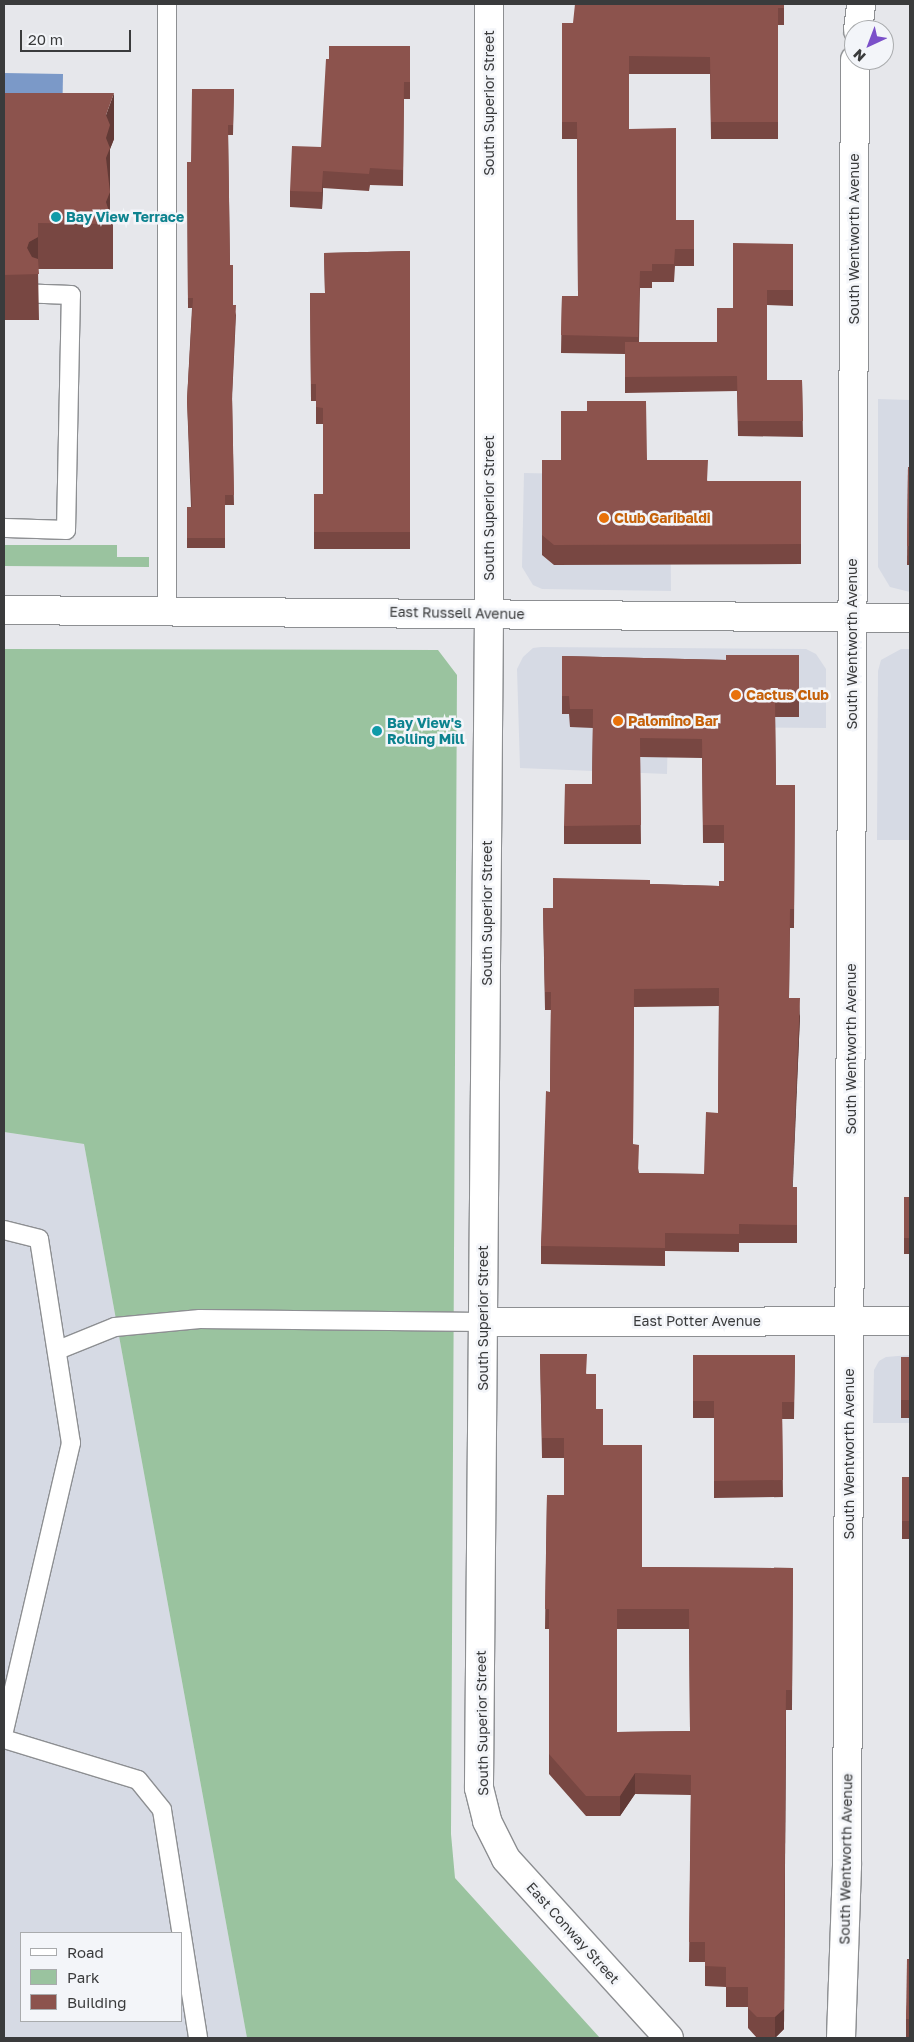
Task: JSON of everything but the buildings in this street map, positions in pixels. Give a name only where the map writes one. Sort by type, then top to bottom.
[{"type":"street","name":"South Superior Street","points":[[487,1822],[479,1788],[489,614],[489,4]]},
{"type":"street","points":[[859,20],[860,4]]},
{"type":"street","name":"South Wentworth Avenue","points":[[841,2038],[847,1866],[855,70]]},
{"type":"street","name":"East Russell Avenue","points":[[4,610],[910,618]]},
{"type":"street","name":"East Potter Avenue","points":[[483,1322],[910,1321]]},
{"type":"street","name":"East Conway Street","points":[[487,1822],[506,1859],[668,2038]]},
{"type":"lane","points":[[167,4],[167,610]]},
{"type":"lane","points":[[4,528],[66,530],[71,295],[38,294]]},
{"type":"lane","points":[[4,1230],[39,1239],[58,1350],[71,1443],[4,1732]]},
{"type":"lane","points":[[58,1350],[115,1327],[200,1319],[483,1322]]},
{"type":"lane","points":[[4,1739],[138,1780],[162,1810],[181,1932]]},
{"type":"lane","points":[[182,1937],[198,2038]]},
{"type":"shaded area","points":[[878,399],[910,400],[910,592],[890,587],[878,567]]},
{"type":"shaded area","name":"Club Garibaldi","points":[[524,473],[670,476],[671,591],[542,589],[533,585],[522,567]]},
{"type":"shaded area","points":[[533,648],[806,649],[816,654],[826,669],[826,728],[668,727],[667,774],[520,768],[517,669],[523,657]]},
{"type":"shaded area","points":[[901,649],[910,649],[910,840],[877,840],[878,671],[881,660]]},
{"type":"shaded area","points":[[4,1132],[84,1144],[247,2038],[4,2038]]},
{"type":"shaded area","points":[[910,1355],[910,1423],[873,1423],[874,1370],[879,1361],[886,1357]]},
{"type":"green space","points":[[4,545],[117,545],[117,557],[149,557],[149,567],[4,566]]},
{"type":"green space","points":[[4,649],[438,650],[457,675],[451,1834],[455,1878],[600,2038],[247,2038],[84,1144],[4,1132]]},
{"type":"water","points":[[4,73],[63,74],[62,122],[4,121]]},
{"type":"place","name":"Bay View Terrace","points":[[56,217]]},
{"type":"place","name":"Club Garibaldi","points":[[604,518]]},
{"type":"place","name":"Cactus Club","points":[[736,695]]},
{"type":"place","name":"Palomino Bar","points":[[618,721]]},
{"type":"place","name":"Bay View's Rolling Mill","points":[[377,731]]}]
